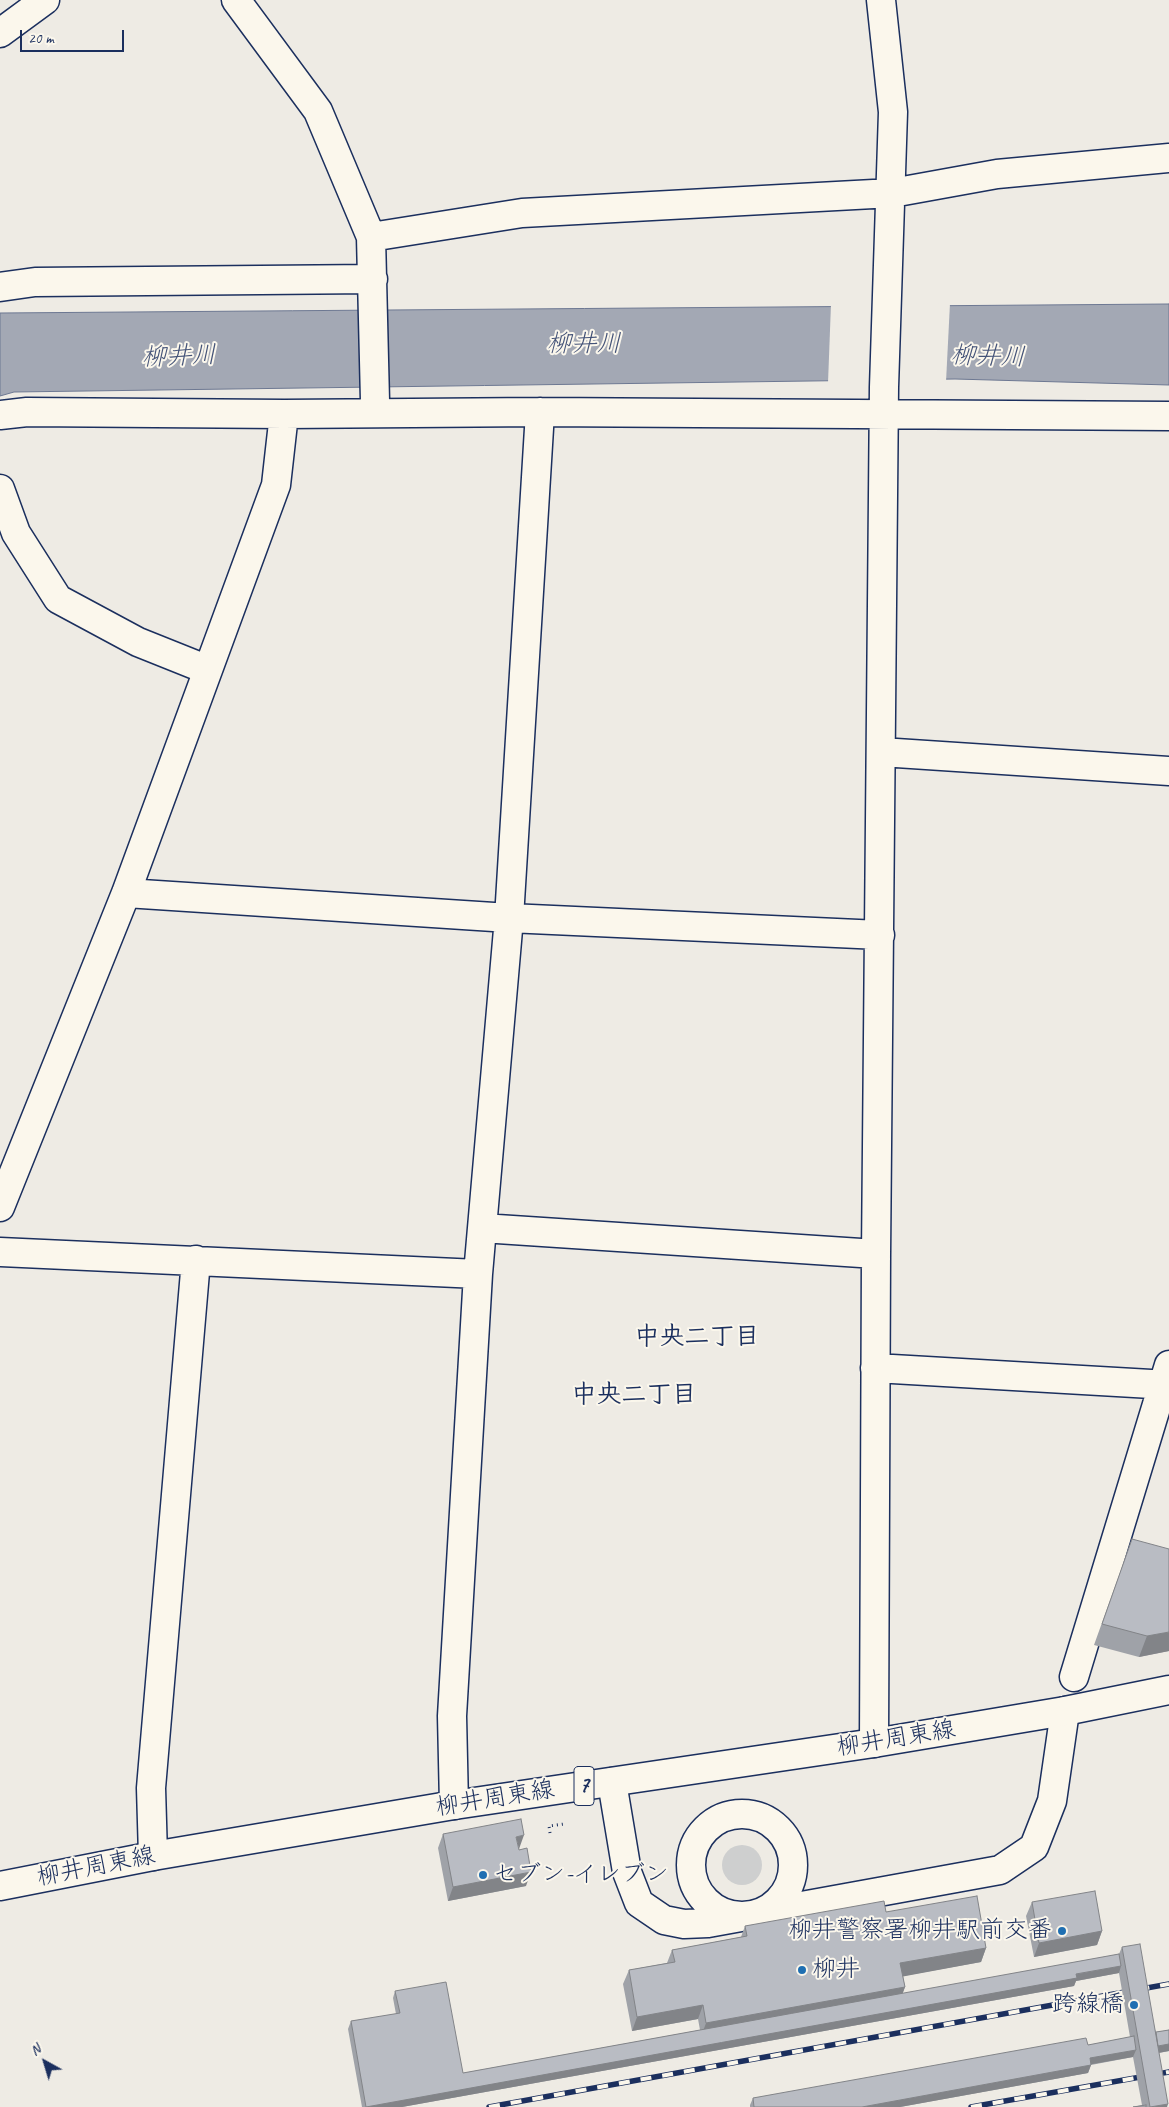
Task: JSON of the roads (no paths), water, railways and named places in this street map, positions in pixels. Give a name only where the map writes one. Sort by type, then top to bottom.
[{"type":"street","points":[[0,33],[45,0]]},
{"type":"street","points":[[236,0],[318,111],[371,236],[373,407]]},
{"type":"street","points":[[874,1743],[875,1368],[884,387],[892,193],[893,112],[881,0]]},
{"type":"street","points":[[371,236],[522,213],[892,193],[997,174],[1169,158]]},
{"type":"street","points":[[0,287],[35,282],[373,292]]},
{"type":"street","points":[[0,415],[27,412],[284,414],[373,407],[540,412],[1169,416]]},
{"type":"street","points":[[454,1805],[452,1716],[478,1274],[509,918],[540,412]]},
{"type":"street","points":[[0,1207],[126,893],[276,485],[284,414]]},
{"type":"street","points":[[0,489],[16,534],[58,599],[138,642],[208,670]]},
{"type":"street","points":[[882,752],[1169,771]]},
{"type":"street","points":[[126,893],[509,918],[880,935]]},
{"type":"street","points":[[482,1228],[876,1254]]},
{"type":"street","points":[[0,1252],[478,1274]]},
{"type":"street","points":[[153,1856],[150,1788],[196,1260]]},
{"type":"street","points":[[875,1368],[1167,1378],[1074,1677]]},
{"type":"street","name":"柳井周東線","points":[[0,1886],[153,1856],[454,1805],[874,1743],[1169,1690]]},
{"type":"street","points":[[612,1782],[627,1872],[639,1903],[664,1920],[684,1924],[708,1923],[1000,1870],[1034,1847],[1052,1800],[1064,1710]]},
{"type":"water","name":"柳井川","points":[[1169,304],[1169,385],[955,379],[14,392],[0,396],[0,313]]},
{"type":"railway","points":[[489,2107],[1169,1984]]},
{"type":"railway","points":[[971,2107],[1169,2072]]},
{"type":"place","name":"セブン-イレブン","points":[[483,1875]]},
{"type":"place","name":"柳井警察署柳井駅前交番","points":[[1062,1931]]},
{"type":"place","name":"柳井","points":[[802,1970]]},
{"type":"place","name":"跨線橋","points":[[1134,2005]]},
{"type":"district","name":"中央二丁目","points":[[697,1337]]},
{"type":"district","name":"中央二丁目","points":[[634,1395]]}]
